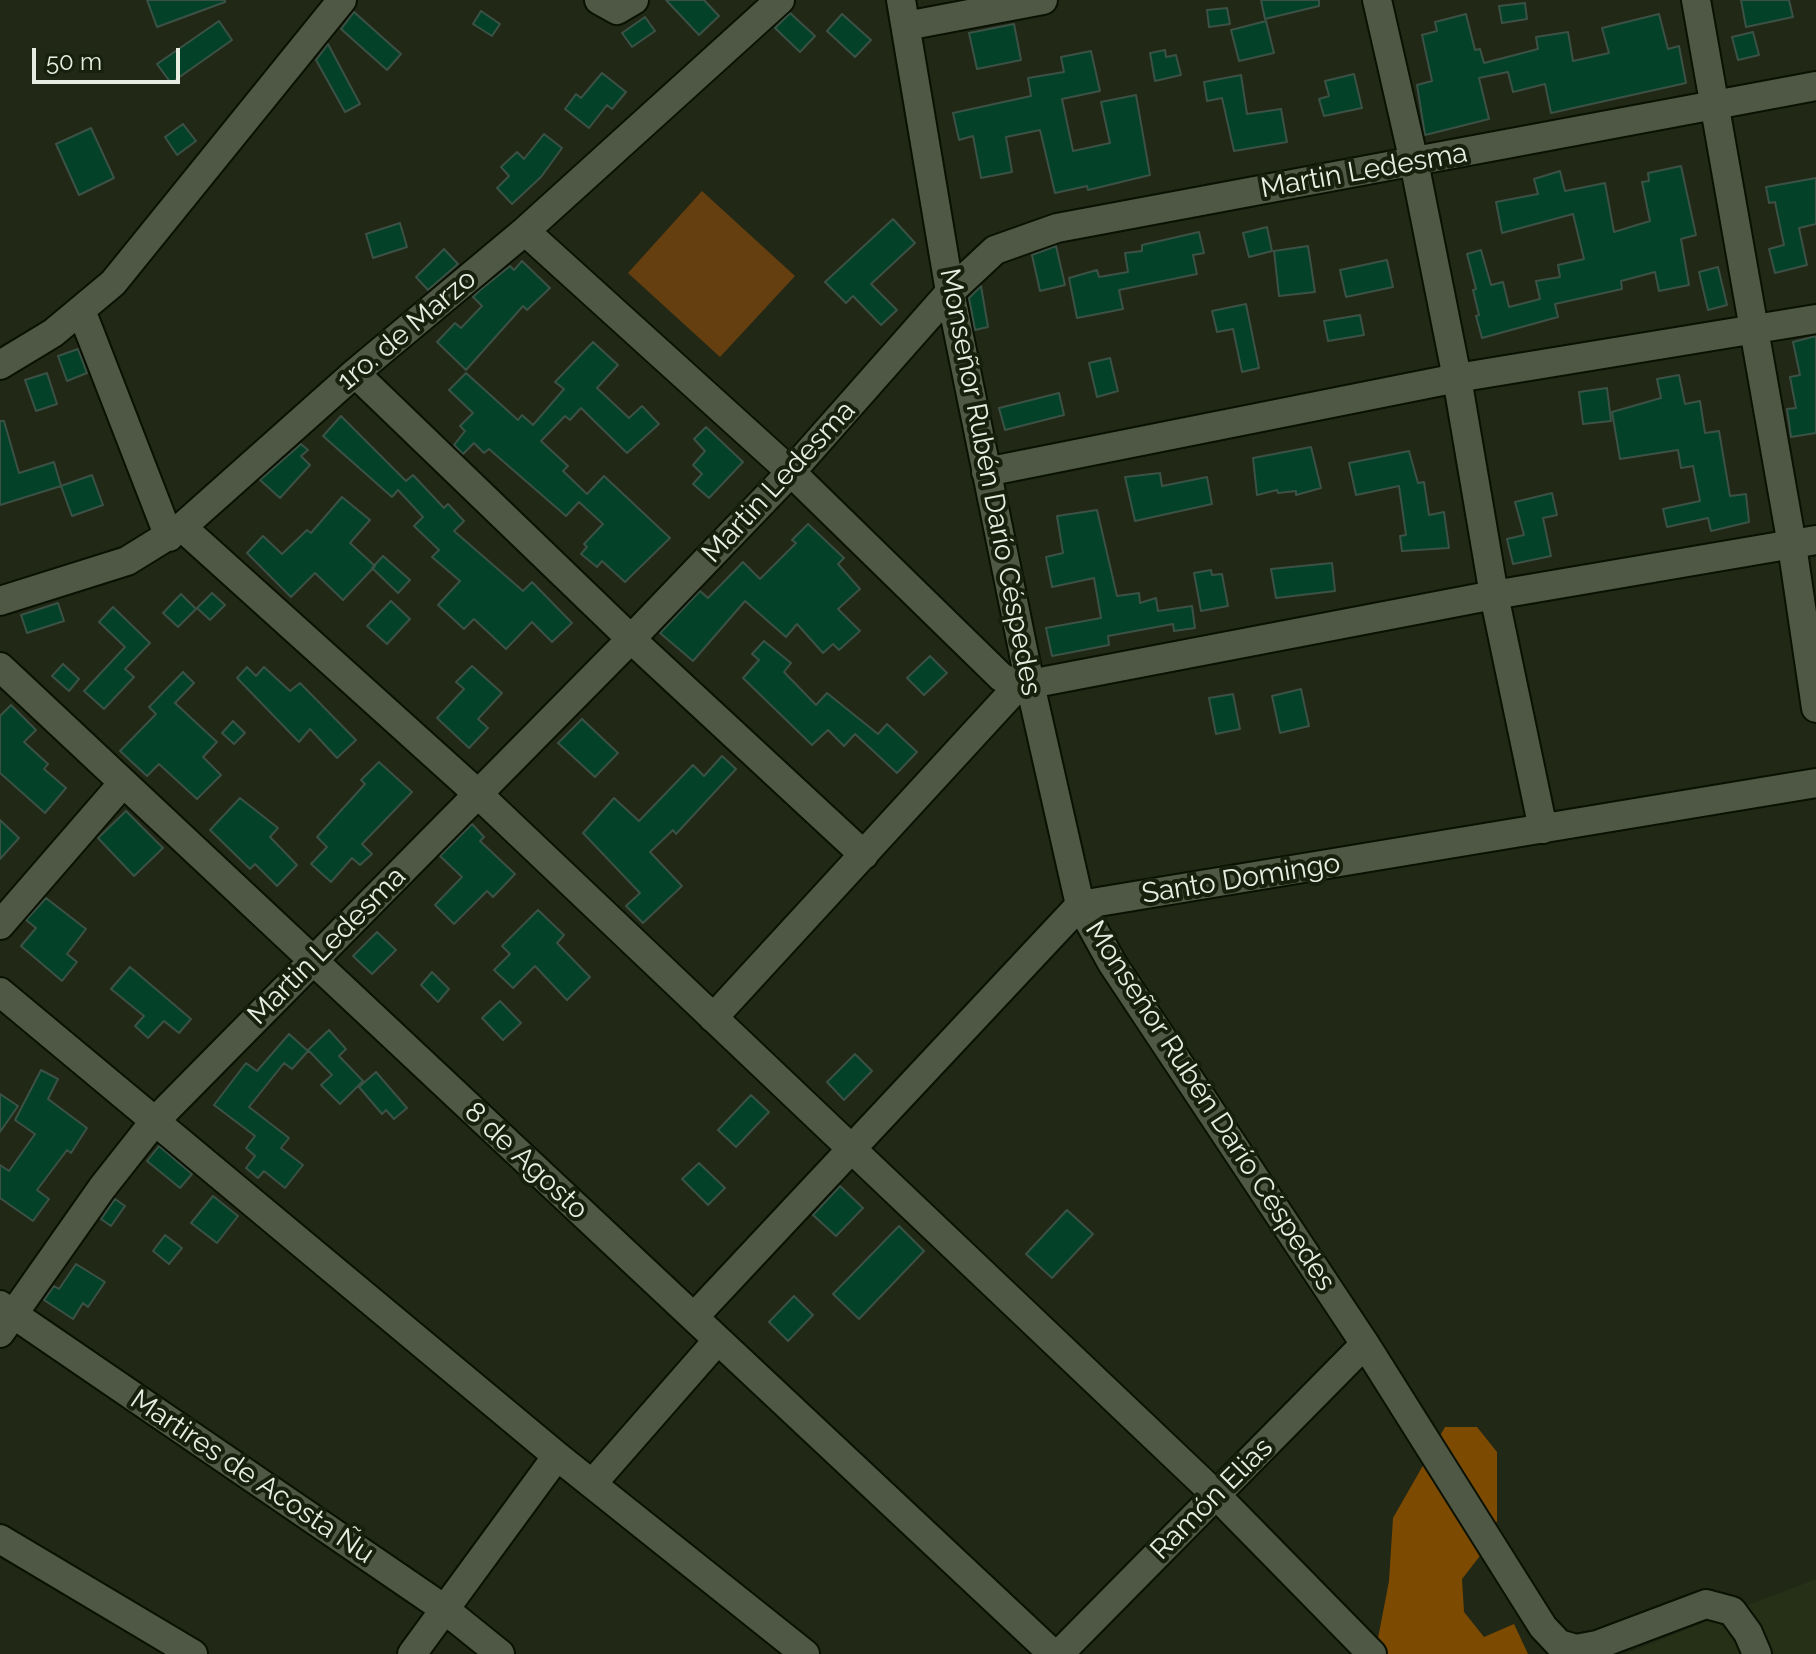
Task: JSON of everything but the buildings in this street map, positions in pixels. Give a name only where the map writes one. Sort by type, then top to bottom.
[{"type":"street","points":[[0,365],[53,333],[113,283],[342,0]]},
{"type":"street","points":[[599,0],[617,10],[634,0]]},
{"type":"street","name":"1ro. de Marzo","points":[[0,601],[127,561],[175,532],[355,373],[525,231],[780,0]]},
{"type":"street","points":[[903,13],[1043,0]]},
{"type":"street","points":[[1377,0],[1414,162],[1457,378],[1494,595],[1543,829]]},
{"type":"street","points":[[1696,0],[1754,329],[1804,543],[1816,708]]},
{"type":"street","name":"Monseñor Rubén Darío Céspedes","points":[[903,13],[950,292],[1025,684],[1080,905],[1112,963],[1365,1344],[1543,1627],[1559,1644],[1576,1649],[1597,1645],[1706,1604],[1732,1611],[1748,1633],[1757,1654]]},
{"type":"street","name":"Martin Ledesma","points":[[4,1317],[154,1122],[631,639],[791,472],[950,292],[995,250],[1024,237],[1816,86]]},
{"type":"street","points":[[525,231],[791,472],[1001,677],[1025,684],[1494,595],[1804,543]]},
{"type":"street","points":[[81,310],[175,532],[478,794],[1216,1495],[1372,1654]]},
{"type":"street","points":[[986,472],[1457,378],[1816,319]]},
{"type":"street","points":[[355,373],[631,639],[864,855]]},
{"type":"street","name":"8 de Agosto","points":[[0,667],[1053,1654]]},
{"type":"street","points":[[713,1018],[1025,684]]},
{"type":"street","points":[[0,925],[123,783]]},
{"type":"street","name":"Santo Domingo","points":[[1080,905],[1816,783]]},
{"type":"street","points":[[694,1317],[849,1148],[1080,905]]},
{"type":"street","points":[[0,992],[557,1456],[805,1654]]},
{"type":"street","name":"Martires de Acosta Ñu","points":[[4,1317],[443,1608],[500,1654]]},
{"type":"street","points":[[592,1484],[718,1340]]},
{"type":"street","name":"Ramón Elias","points":[[1059,1654],[1365,1344]]},
{"type":"street","points":[[412,1654],[557,1456]]},
{"type":"street","points":[[0,1539],[193,1654]]},
{"type":"shaded area","points":[[702,191],[795,276],[720,357],[628,273]]},
{"type":"shaded area","points":[[1445,1427],[1477,1427],[1497,1452],[1497,1521],[1483,1552],[1462,1579],[1464,1612],[1484,1637],[1514,1624],[1528,1654],[1375,1654],[1389,1581],[1393,1518]]},
{"type":"shaded area","points":[[1816,1579],[1816,1654],[1625,1654],[1732,1611]]}]
